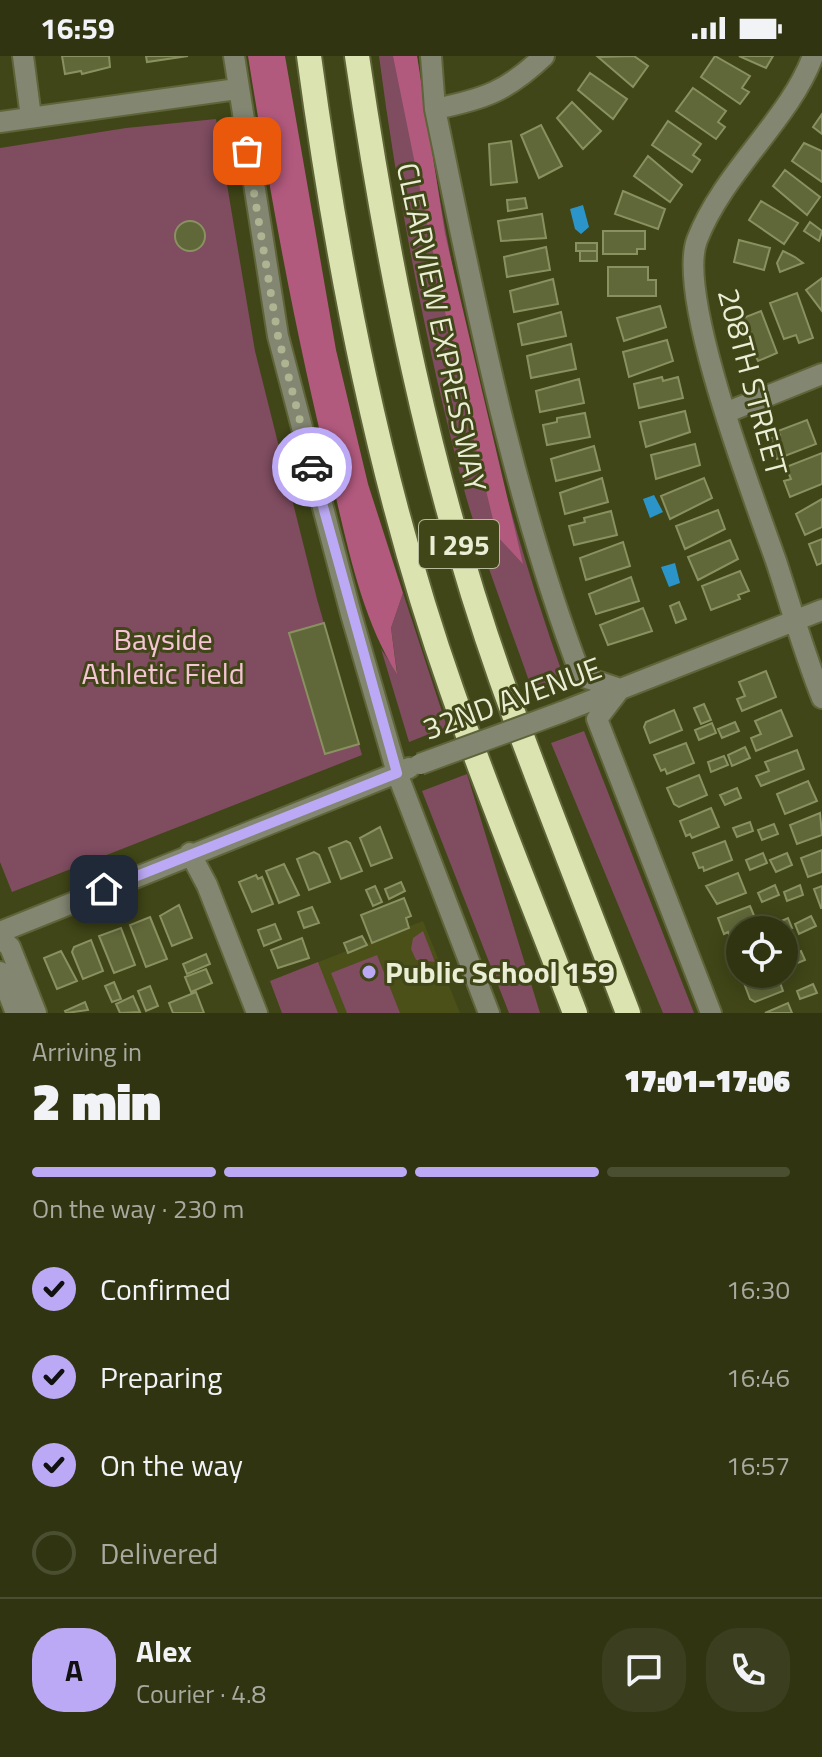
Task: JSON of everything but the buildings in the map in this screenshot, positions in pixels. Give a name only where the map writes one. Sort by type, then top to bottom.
[{"type":"highway","name":"I 295","points":[[309,56],[325,176],[349,302],[412,562],[451,690],[575,1013]]},
{"type":"highway","name":"CLEARVIEW EXPRESSWAY","points":[[357,56],[396,292],[426,424],[461,552],[501,678],[628,1013]]},
{"type":"street","points":[[23,56],[31,117]]},
{"type":"street","points":[[234,56],[278,336],[397,773],[489,1013]]},
{"type":"street","points":[[431,56],[435,109],[500,419],[549,593],[581,676],[620,689],[597,719],[711,1013]]},
{"type":"street","points":[[435,109],[473,101],[515,83],[544,56]]},
{"type":"street","name":"208TH STREET","points":[[813,56],[777,115],[727,182],[696,242],[694,279],[725,413],[822,698]]},
{"type":"street","points":[[0,122],[237,89]]},
{"type":"street","points":[[725,413],[822,374]]},
{"type":"street","name":"32ND AVENUE","points":[[0,934],[190,853],[822,610]]},
{"type":"street","points":[[190,853],[207,885],[257,1013]]},
{"type":"street","points":[[0,934],[15,959],[36,1013]]},
{"type":"street","points":[[0,972],[16,1013]]},
{"type":"shaded area","points":[[248,56],[285,56],[336,350],[368,484],[403,593],[391,628],[397,674],[365,607],[344,533],[296,325]]},
{"type":"shaded area","points":[[393,56],[417,56],[445,234],[523,564],[497,536],[457,370]]},
{"type":"shaded area","name":"Public School 159","points":[[423,921],[460,1013],[282,1013],[270,981]]},
{"type":"green space","points":[[379,56],[417,56],[443,215],[475,372],[516,528],[565,681],[534,695],[481,544],[451,439],[415,276]]},
{"type":"green space","name":"Bayside Athletic Field","points":[[216,119],[255,351],[317,599],[362,755],[12,892],[0,862],[0,148],[126,128]]},
{"type":"green space","points":[[403,593],[447,727],[409,742],[381,649],[397,672],[391,628]]},
{"type":"green space","points":[[584,731],[694,1013],[663,1013],[551,743]]},
{"type":"green space","points":[[467,774],[540,1013],[509,1013],[422,791]]},
{"type":"green space","points":[[423,931],[435,962],[416,960],[411,949],[413,938]]},
{"type":"green space","points":[[377,955],[400,1013],[347,1013],[331,973]]},
{"type":"green space","points":[[318,962],[338,1013],[282,1013],[270,981]]},
{"type":"water","points":[[583,205],[589,227],[581,234],[575,229],[570,209]]},
{"type":"water","points":[[654,495],[663,512],[650,518],[643,499]]},
{"type":"water","points":[[675,563],[680,583],[669,587],[661,567]]},
{"type":"way so far","points":[[247,151],[278,336],[312,467]]},
{"type":"place","name":"Public School 159","points":[[369,972]]},
{"type":"route","points":[[104,889],[397,773],[312,467]]}]
